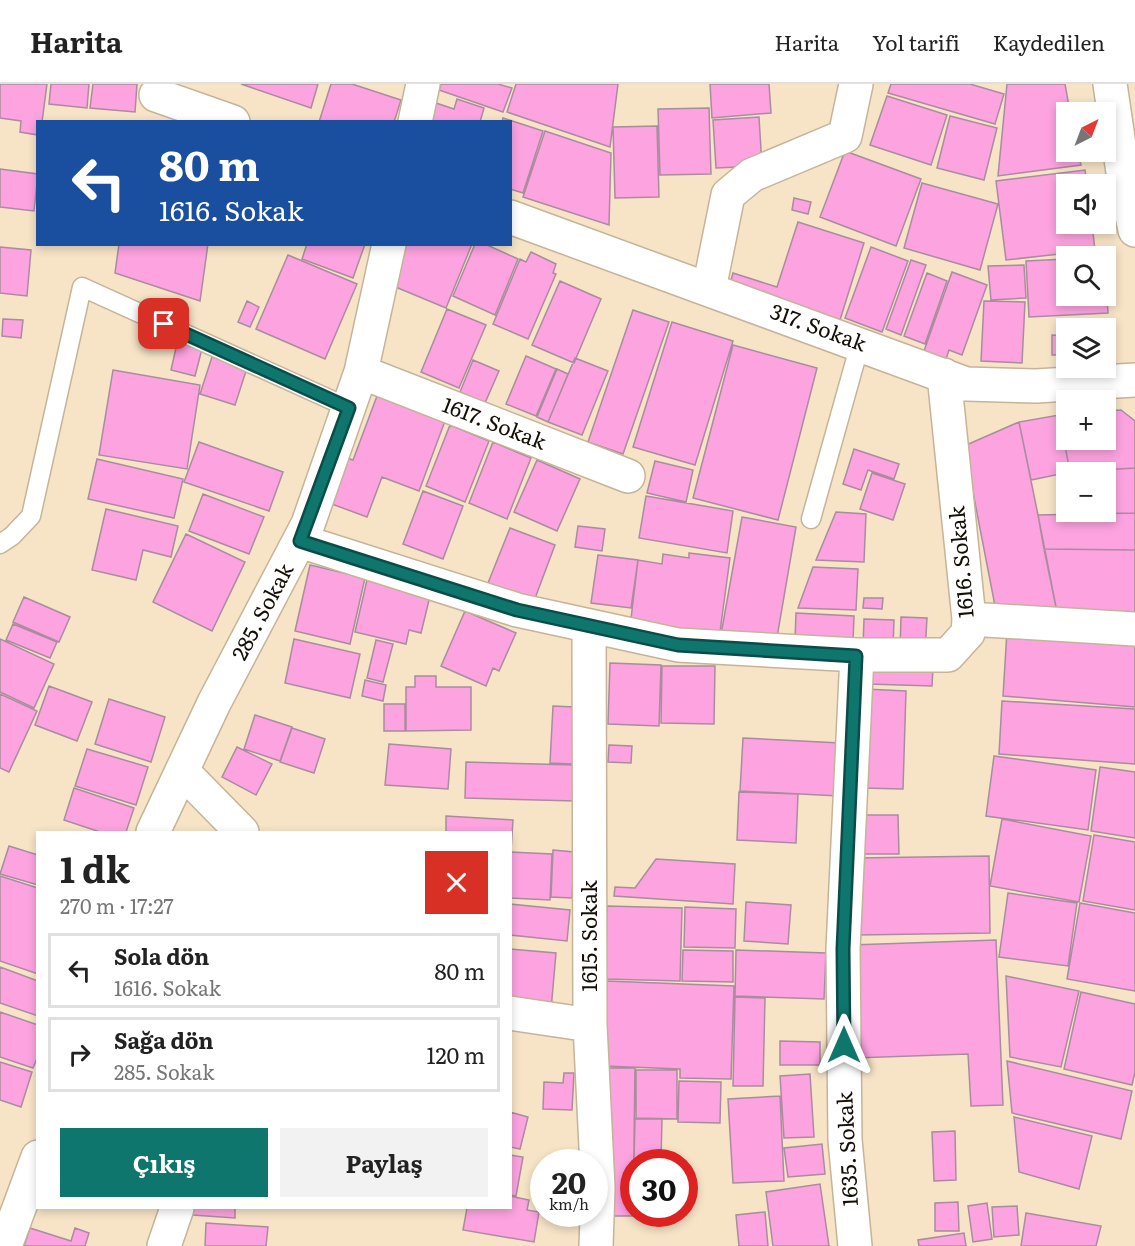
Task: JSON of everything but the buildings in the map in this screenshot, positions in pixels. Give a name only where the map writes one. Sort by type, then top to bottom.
[{"type":"street","points":[[415,120],[423,84]]},
{"type":"street","points":[[709,289],[728,195],[752,175],[845,136],[856,84]]},
{"type":"street","points":[[1110,84],[1123,172],[1135,230]]},
{"type":"street","points":[[156,95],[227,120]]},
{"type":"street","name":"317. Sokak","points":[[512,219],[966,384],[1036,386],[1135,380]]},
{"type":"street","name":"285. Sokak","points":[[154,831],[214,704],[300,541],[361,372],[389,246]]},
{"type":"street","name":"1617. Sokak","points":[[361,372],[628,476]]},
{"type":"street","name":"1616. Sokak","points":[[300,541],[517,610],[678,645],[856,656],[948,655],[968,633],[969,619],[944,375]]},
{"type":"street","points":[[969,619],[1135,629]]},
{"type":"street","name":"1615. Sokak","points":[[589,626],[590,1025],[598,1188],[596,1246]]},
{"type":"street","name":"1635. Sokak","points":[[855,1246],[845,1140],[843,949],[856,656]]},
{"type":"street","points":[[183,772],[241,831]]},
{"type":"street","points":[[512,1013],[590,1025]]},
{"type":"street","points":[[5,1246],[36,1162]]},
{"type":"street","points":[[164,1246],[177,1209]]},
{"type":"lane","points":[[0,544],[12,536],[31,516],[82,286],[349,408]]},
{"type":"lane","points":[[812,519],[860,344]]},
{"type":"route","points":[[164,324],[349,408],[308,525],[300,541],[517,610],[678,645],[856,656],[843,949],[844,1045]]}]
